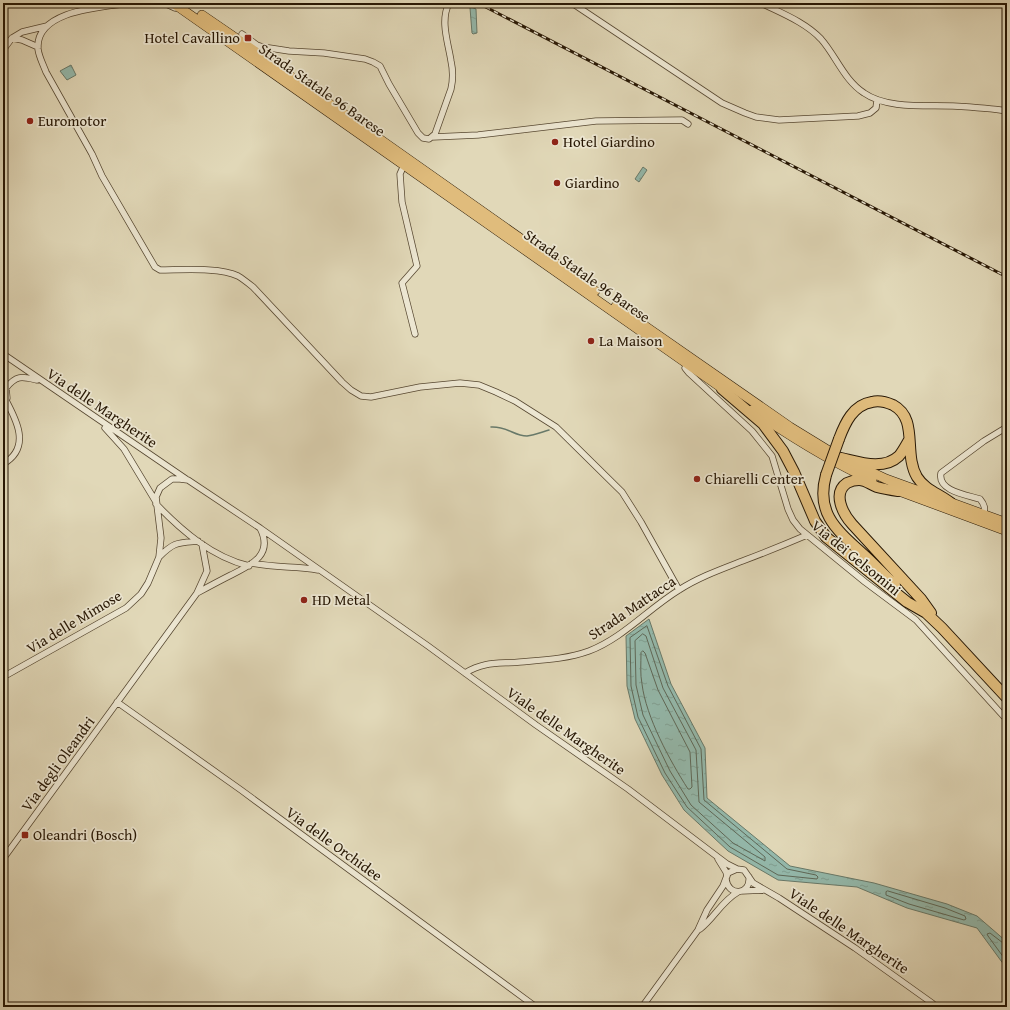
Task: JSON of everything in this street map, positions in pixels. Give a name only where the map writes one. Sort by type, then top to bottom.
[{"type":"highway","points":[[722,388],[763,424],[783,450],[815,520],[826,536],[907,602],[928,614]]},
{"type":"highway","points":[[951,503],[943,496],[926,487],[918,478],[910,459],[909,428],[904,415],[895,406],[878,401],[867,403],[856,409],[848,418],[823,484],[823,500],[826,512],[842,536],[928,614],[1007,698]]},
{"type":"highway","points":[[841,458],[870,464],[887,463],[898,456],[909,440]]},
{"type":"highway","points":[[898,491],[878,487],[863,481],[853,481],[845,484],[840,493],[841,505],[846,518],[921,599],[942,628]]},
{"type":"main road","name":"Strada Statale 96 Barese","points":[[173,3],[792,438],[859,474],[898,491],[1007,531]]},
{"type":"main road","name":"Strada Statale 96 Barese","points":[[184,3],[241,37],[256,52],[757,405],[810,440],[841,458],[886,479],[1007,523]]},
{"type":"main road","points":[[241,37],[250,41],[256,52]]},
{"type":"street","points":[[132,3],[80,11],[55,19],[47,26],[38,47],[40,58],[46,72],[92,154],[102,176],[155,267],[160,270],[218,271],[233,274],[244,280],[253,287],[342,382],[361,396],[371,397],[420,387],[460,383],[479,386],[515,401],[556,427],[622,492],[642,522],[679,590]]},
{"type":"street","points":[[164,3],[202,27],[223,38]]},
{"type":"street","points":[[433,137],[448,100],[452,81],[451,63],[444,23],[449,3]]},
{"type":"street","points":[[572,3],[722,103],[756,117],[779,120],[858,116],[870,113],[876,108],[877,100]]},
{"type":"street","points":[[761,3],[808,28],[820,39],[850,81],[864,94],[877,100],[893,104],[990,108],[1007,111]]},
{"type":"street","points":[[3,50],[12,38],[22,32],[47,26]]},
{"type":"street","points":[[12,38],[22,40],[38,47]]},
{"type":"street","points":[[250,41],[257,45],[289,51],[324,53],[365,59],[373,62],[380,66],[389,84],[421,136],[425,139],[433,137],[478,135],[596,121],[682,120],[688,124]]},
{"type":"street","points":[[404,164],[400,174],[402,196],[417,266],[402,283],[415,334]]},
{"type":"street","name":"Via delle Margherite","points":[[3,354],[93,417],[260,528],[381,613]]},
{"type":"street","name":"Via dei Gelsomini","points":[[688,364],[686,368],[689,373],[752,431],[772,456],[788,509],[793,520],[807,536],[812,538],[865,582],[916,620],[1007,720]]},
{"type":"street","points":[[9,406],[6,388],[10,383],[25,376],[42,381]]},
{"type":"street","points":[[3,395],[19,429],[19,444],[12,457],[3,464]]},
{"type":"street","points":[[93,417],[106,428],[124,449],[156,503],[180,528],[200,543],[231,561],[265,566],[301,567],[320,570]]},
{"type":"street","points":[[984,515],[985,506],[980,499],[946,488],[941,480],[941,473],[984,441],[1007,427]]},
{"type":"street","points":[[159,557],[160,538],[156,497],[160,488],[172,479],[180,478],[188,480]]},
{"type":"street","points":[[198,593],[251,564],[259,558],[264,547],[264,535],[260,528]]},
{"type":"street","name":"Strada Mattacca","points":[[465,673],[481,665],[536,661],[588,651],[603,644],[620,633],[679,590],[714,572],[807,536]]},
{"type":"street","points":[[159,557],[169,547],[180,542],[200,543]]},
{"type":"street","points":[[198,593],[207,571],[200,543]]},
{"type":"street","name":"Via delle Mimose","points":[[3,677],[126,608],[141,594],[148,583],[159,557]]},
{"type":"street","name":"Via degli Oleandri","points":[[3,860],[198,593]]},
{"type":"street","name":"Viale delle Margherite","points":[[381,613],[628,789],[728,864],[737,868]]},
{"type":"street","name":"Via delle Orchidee","points":[[117,702],[240,790],[536,1007]]},
{"type":"street","points":[[714,853],[726,872],[730,888],[740,891],[764,890]]},
{"type":"street","points":[[642,1007],[698,930],[707,910],[731,871],[737,868],[744,870],[749,876],[749,883],[747,887],[726,902],[706,924],[698,930]]},
{"type":"street","name":"Viale delle Margherite","points":[[749,876],[753,883],[779,898],[855,948],[936,1007]]},
{"type":"water","points":[[470,8],[476,9],[477,33],[473,34]]},
{"type":"water","points":[[71,65],[76,75],[67,80],[60,71]]},
{"type":"water","points":[[643,167],[647,170],[639,182],[635,179]]},
{"type":"water","points":[[649,619],[671,684],[705,748],[707,798],[790,866],[874,883],[947,904],[977,916],[1007,942],[1007,969],[977,928],[907,908],[857,887],[778,880],[728,851],[684,810],[662,775],[635,719],[627,686],[626,636]]},
{"type":"waterway","points":[[491,427],[502,428],[522,436],[549,430]]},
{"type":"railway","points":[[478,3],[1007,277]]},
{"type":"place","name":"Hotel Cavallino","points":[[248,38]]},
{"type":"place","name":"Euromotor","points":[[30,121]]},
{"type":"place","name":"Hotel Giardino","points":[[555,142]]},
{"type":"place","name":"Giardino","points":[[557,183]]},
{"type":"place","name":"La Maison","points":[[591,341]]},
{"type":"place","name":"Chiarelli Center","points":[[697,479]]},
{"type":"place","name":"HD Metal","points":[[304,600]]},
{"type":"place","name":"Oleandri (Bosch)","points":[[25,835]]}]
